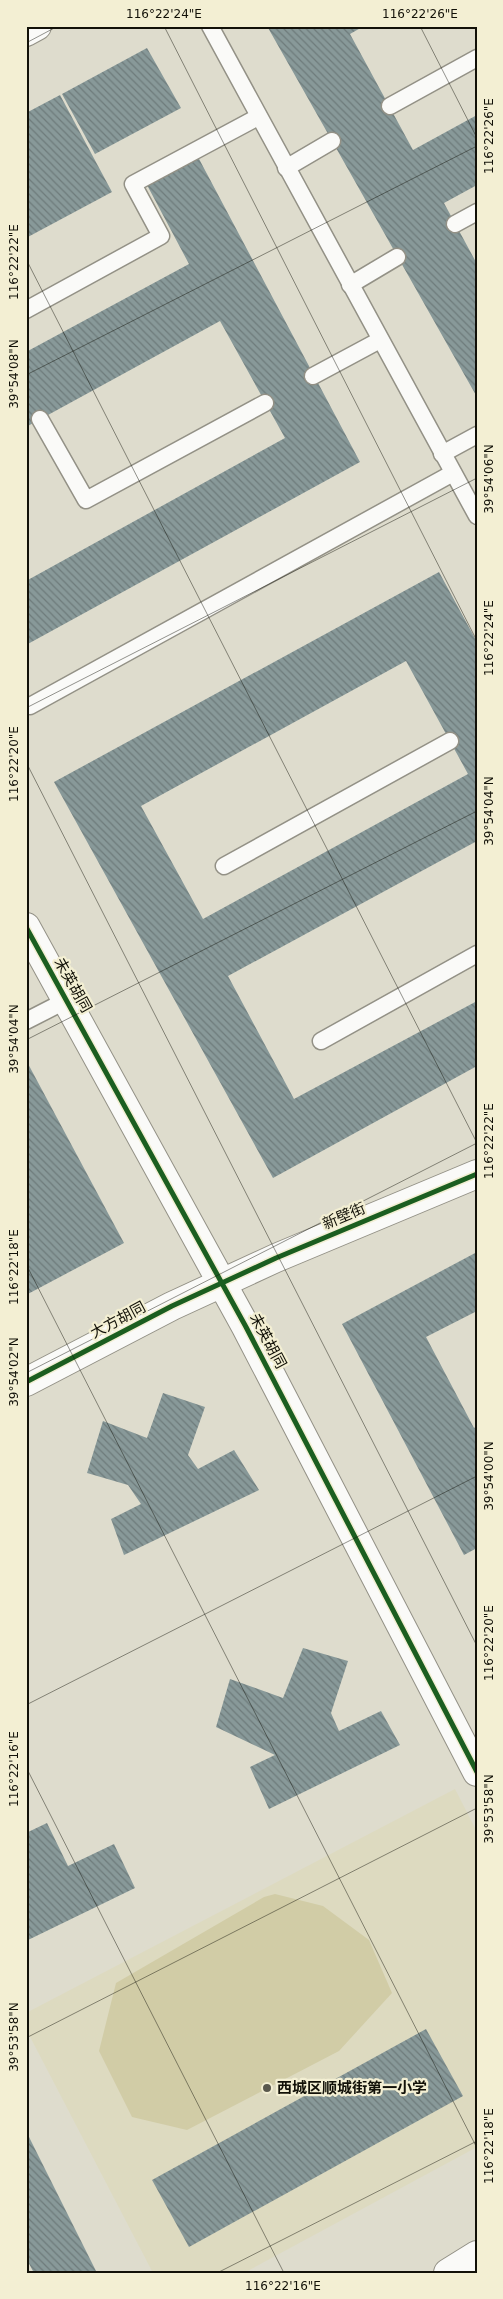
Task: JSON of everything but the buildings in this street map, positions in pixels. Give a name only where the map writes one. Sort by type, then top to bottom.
[{"type":"street","points":[[26,32],[37,26]]},
{"type":"street","name":"未英胡同","points":[[26,927],[222,1283],[477,1772]]},
{"type":"street","name":"新壁街","points":[[222,1283],[276,1258],[477,1174]]},
{"type":"street","name":"大方胡同","points":[[26,1382],[172,1306],[222,1283]]},
{"type":"street","points":[[448,2273],[477,2256]]},
{"type":"lane","points":[[210,26],[477,516]]},
{"type":"lane","points":[[390,106],[477,58]]},
{"type":"lane","points":[[26,310],[161,236],[133,184],[258,117]]},
{"type":"lane","points":[[286,168],[332,140]]},
{"type":"lane","points":[[455,224],[477,212]]},
{"type":"lane","points":[[350,284],[397,257]]},
{"type":"lane","points":[[313,376],[380,340]]},
{"type":"lane","points":[[40,419],[86,500],[265,403]]},
{"type":"lane","points":[[442,454],[477,435]]},
{"type":"lane","points":[[30,706],[453,473]]},
{"type":"lane","points":[[224,866],[450,741]]},
{"type":"lane","points":[[321,1041],[477,954]]},
{"type":"lane","points":[[26,1021],[67,1000]]},
{"type":"shaded area","name":"西城区顺城街第一小学","points":[[455,1789],[477,1832],[477,2147],[244,2273],[153,2273],[26,2029],[26,2013]]},
{"type":"shaded area","points":[[275,1894],[323,1906],[369,1940],[392,1993],[339,2051],[187,2130],[132,2117],[99,2051],[116,1983],[264,1897]]},
{"type":"cycle path","points":[[26,927],[246,1327],[477,1772]]},
{"type":"cycle path","points":[[26,1382],[172,1306],[276,1258],[477,1174]]},
{"type":"place","name":"西城区顺城街第一小学","points":[[267,2088]]}]
